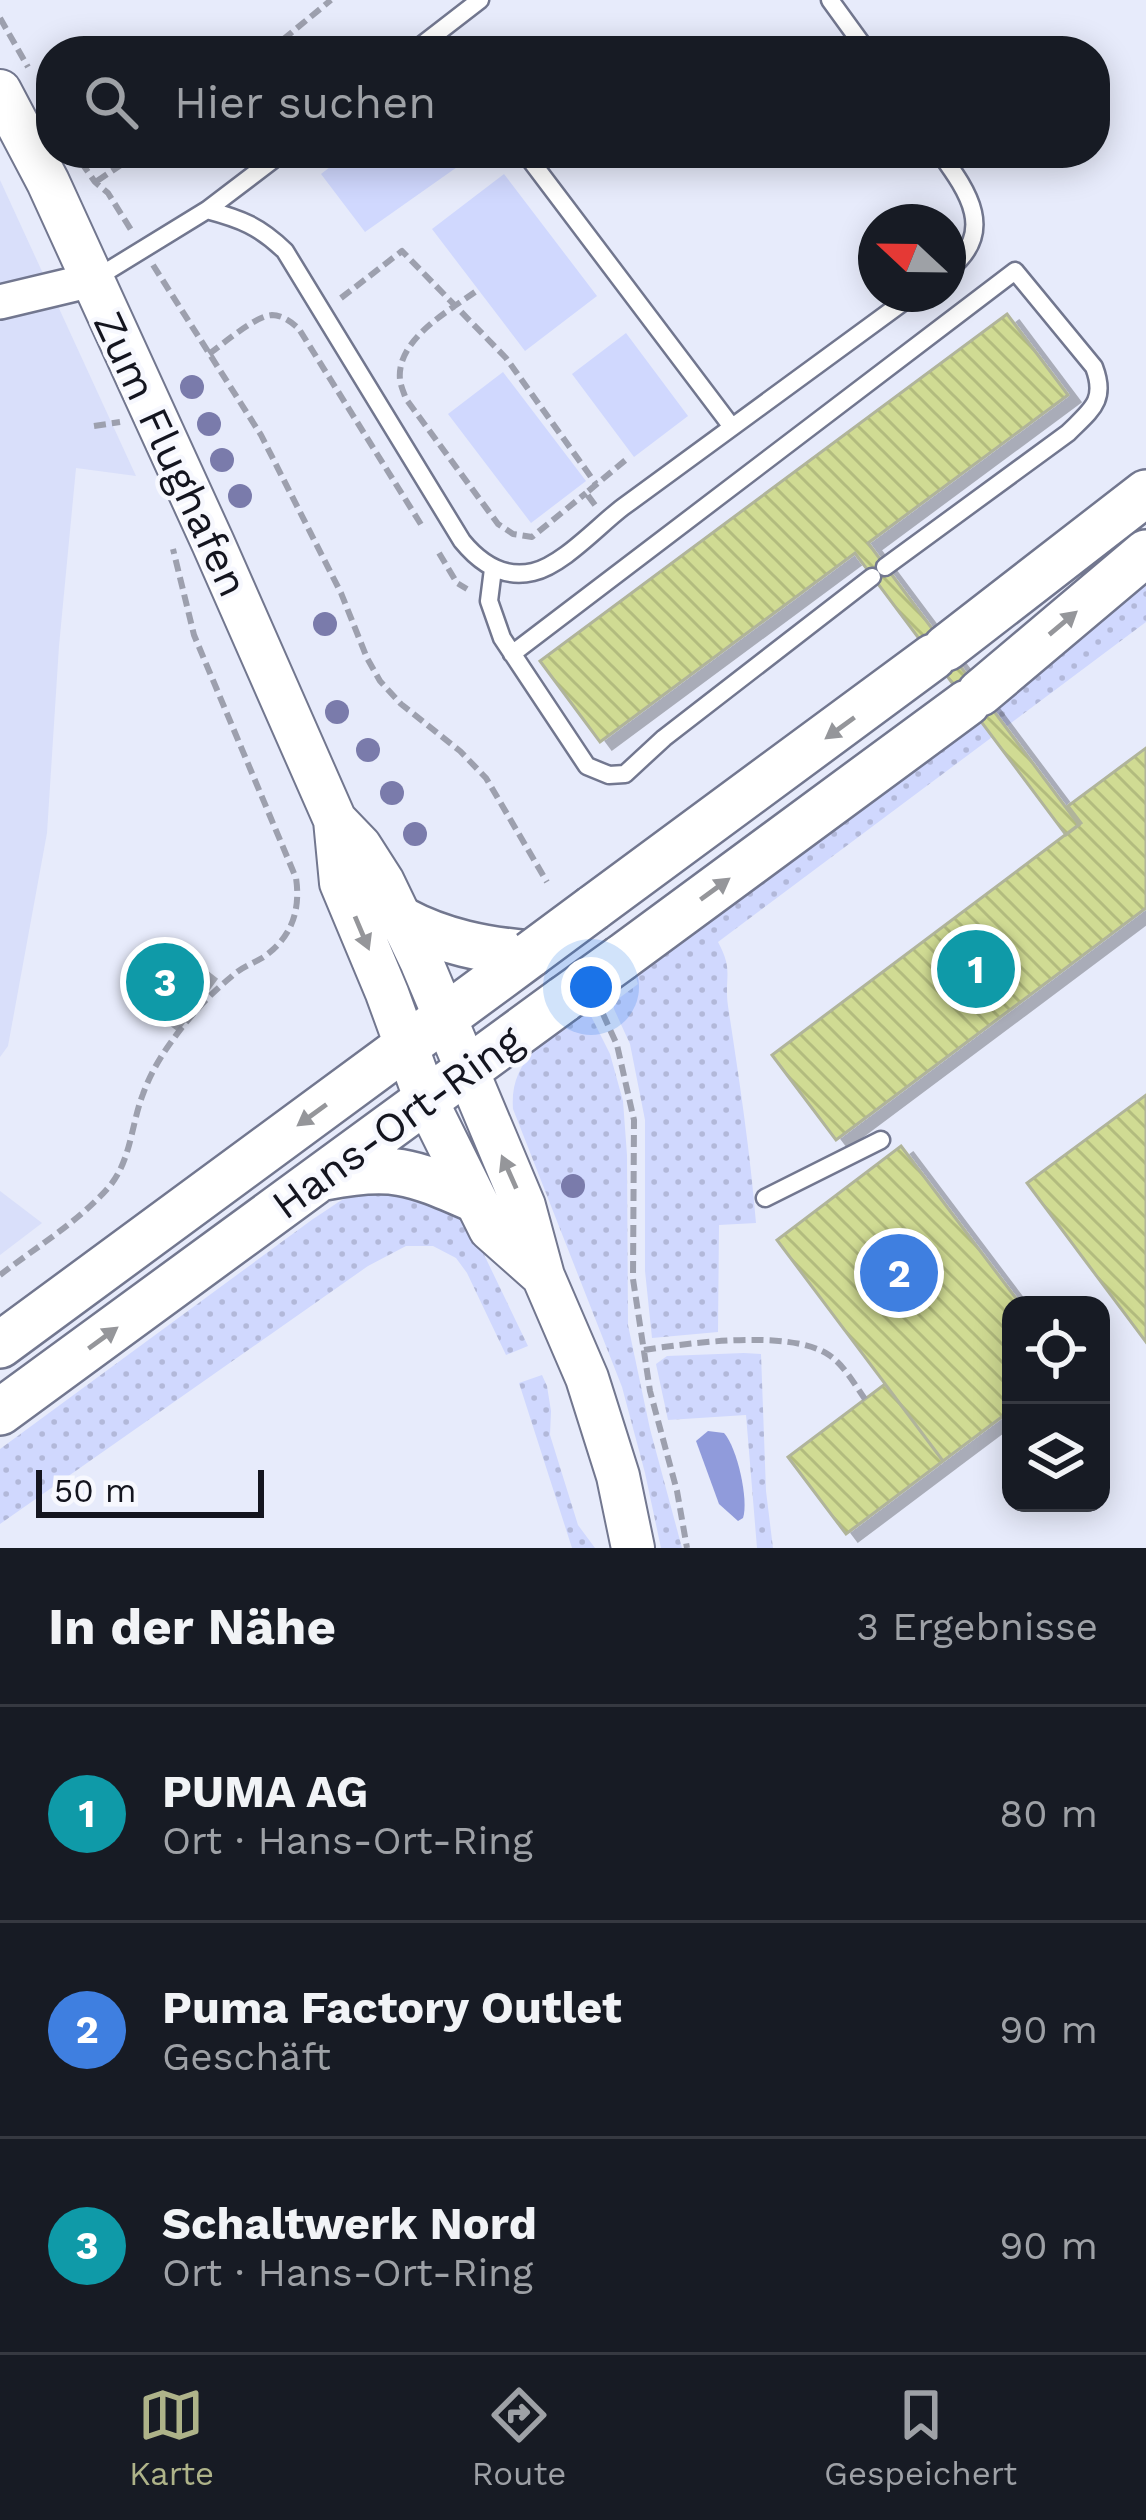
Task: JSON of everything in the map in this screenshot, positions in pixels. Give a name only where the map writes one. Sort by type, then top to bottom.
[{"type":"main road","name":"Hans-Ort-Ring","points":[[0,1345],[1146,494]]},
{"type":"main road","name":"Hans-Ort-Ring","points":[[0,1412],[466,1070],[583,1005],[621,958],[973,698],[1146,553]]},
{"type":"main road","points":[[393,901],[446,940],[531,954]]},
{"type":"main road","points":[[322,1177],[389,1169],[472,1198]]},
{"type":"street","name":"Zum Flughafen","points":[[0,92],[36,160]]},
{"type":"street","name":"Zum Flughafen","points":[[41,168],[335,820],[340,883],[426,1100],[490,1229],[543,1276]]},
{"type":"street","points":[[0,302],[92,280]]},
{"type":"street","name":"Zum Flughafen","points":[[335,820],[360,846],[393,901],[524,1206],[543,1276],[587,1378],[618,1476],[633,1548]]},
{"type":"lane","points":[[433,36],[480,0]]},
{"type":"lane","points":[[830,0],[856,36]]},
{"type":"lane","points":[[92,280],[207,210],[263,168]]},
{"type":"lane","points":[[536,168],[732,427]]},
{"type":"lane","points":[[951,168],[967,191],[974,223],[966,253]]},
{"type":"lane","points":[[207,210],[241,219],[265,232],[285,251],[462,541],[493,569],[513,573],[533,572],[555,562],[889,312]]},
{"type":"lane","points":[[493,569],[489,601],[512,654],[587,766],[609,775],[625,774],[664,738],[879,572],[1068,433],[1098,399],[1100,385],[1094,368],[1015,271],[512,654]]},
{"type":"lane","points":[[765,1198],[881,1140]]},
{"type":"path","points":[[287,36],[331,0]]},
{"type":"path","points":[[86,168],[108,194],[261,435],[380,681],[486,778],[547,882]]},
{"type":"path","points":[[95,182],[116,168]]},
{"type":"path","points":[[299,328],[402,251],[506,358],[596,484]]},
{"type":"path","points":[[475,292],[418,336],[404,356],[400,378],[406,399],[498,524],[513,534],[532,537],[586,493]]},
{"type":"path","points":[[209,354],[273,315],[299,328],[457,583],[489,601]]},
{"type":"path","points":[[94,426],[124,422]]},
{"type":"path","points":[[0,1275],[110,1186],[121,1169],[143,1093],[175,1037],[227,980],[266,955],[289,931],[296,914],[296,878],[194,634],[169,536]]},
{"type":"path","points":[[583,1005],[617,1045],[634,1120],[633,1279],[650,1391],[687,1548]]},
{"type":"path","points":[[644,1350],[701,1341],[798,1344],[831,1356],[865,1399]]},
{"type":"shaded area","points":[[329,168],[456,168],[365,232],[321,174]]},
{"type":"shaded area","points":[[504,174],[597,296],[525,351],[432,229]]},
{"type":"shaded area","points":[[0,180],[136,476],[76,468],[47,833],[8,1046],[0,1057]]},
{"type":"shaded area","points":[[626,333],[688,416],[634,457],[572,374]]},
{"type":"shaded area","points":[[503,372],[586,481],[531,523],[448,414]]},
{"type":"shaded area","points":[[1146,577],[1146,622],[718,942],[727,967],[756,1223],[719,1225],[718,1332],[652,1338],[645,1271],[645,1120],[630,1044],[614,1009],[614,1002],[638,984],[633,968]]},
{"type":"shaded area","points":[[587,1008],[610,1054],[623,1101],[628,1325],[682,1548],[661,1548],[622,1387],[513,1109],[525,1062]]},
{"type":"shaded area","points":[[382,1183],[465,1215],[528,1346],[506,1355],[456,1258],[433,1246],[406,1246],[368,1266],[0,1524],[0,1449],[313,1219],[354,1193]]},
{"type":"shaded area","points":[[0,1191],[42,1223],[0,1255]]},
{"type":"shaded area","points":[[761,1354],[773,1548],[757,1548],[746,1415],[668,1420],[656,1364],[667,1356]]},
{"type":"shaded area","points":[[542,1375],[551,1411],[550,1435],[578,1525],[595,1548],[572,1548],[519,1383]]},
{"type":"water","points":[[708,1431],[724,1433],[737,1461],[744,1499],[743,1518],[738,1521],[719,1504],[696,1441]]},
{"type":"building","points":[[1007,314],[1068,395],[868,543],[1079,825],[1066,835],[855,553],[600,742],[540,661]]},
{"type":"building","points":[[1146,748],[1146,908],[836,1140],[772,1055],[1081,823],[1068,806]]},
{"type":"building","points":[[164,941],[204,972],[166,1023],[125,992]]},
{"type":"building","points":[[1146,1095],[1146,1342],[1027,1183]]},
{"type":"building","points":[[901,1146],[1014,1296],[1002,1296],[1002,1417],[943,1461],[777,1240]]},
{"type":"building","points":[[885,1384],[943,1461],[846,1534],[788,1457]]},
{"type":"place","name":"PUMA AG","points":[[976,969]]},
{"type":"place","name":"Schaltwerk Nord","points":[[165,982]]},
{"type":"place","name":"Puma Factory Outlet","points":[[899,1273]]}]
